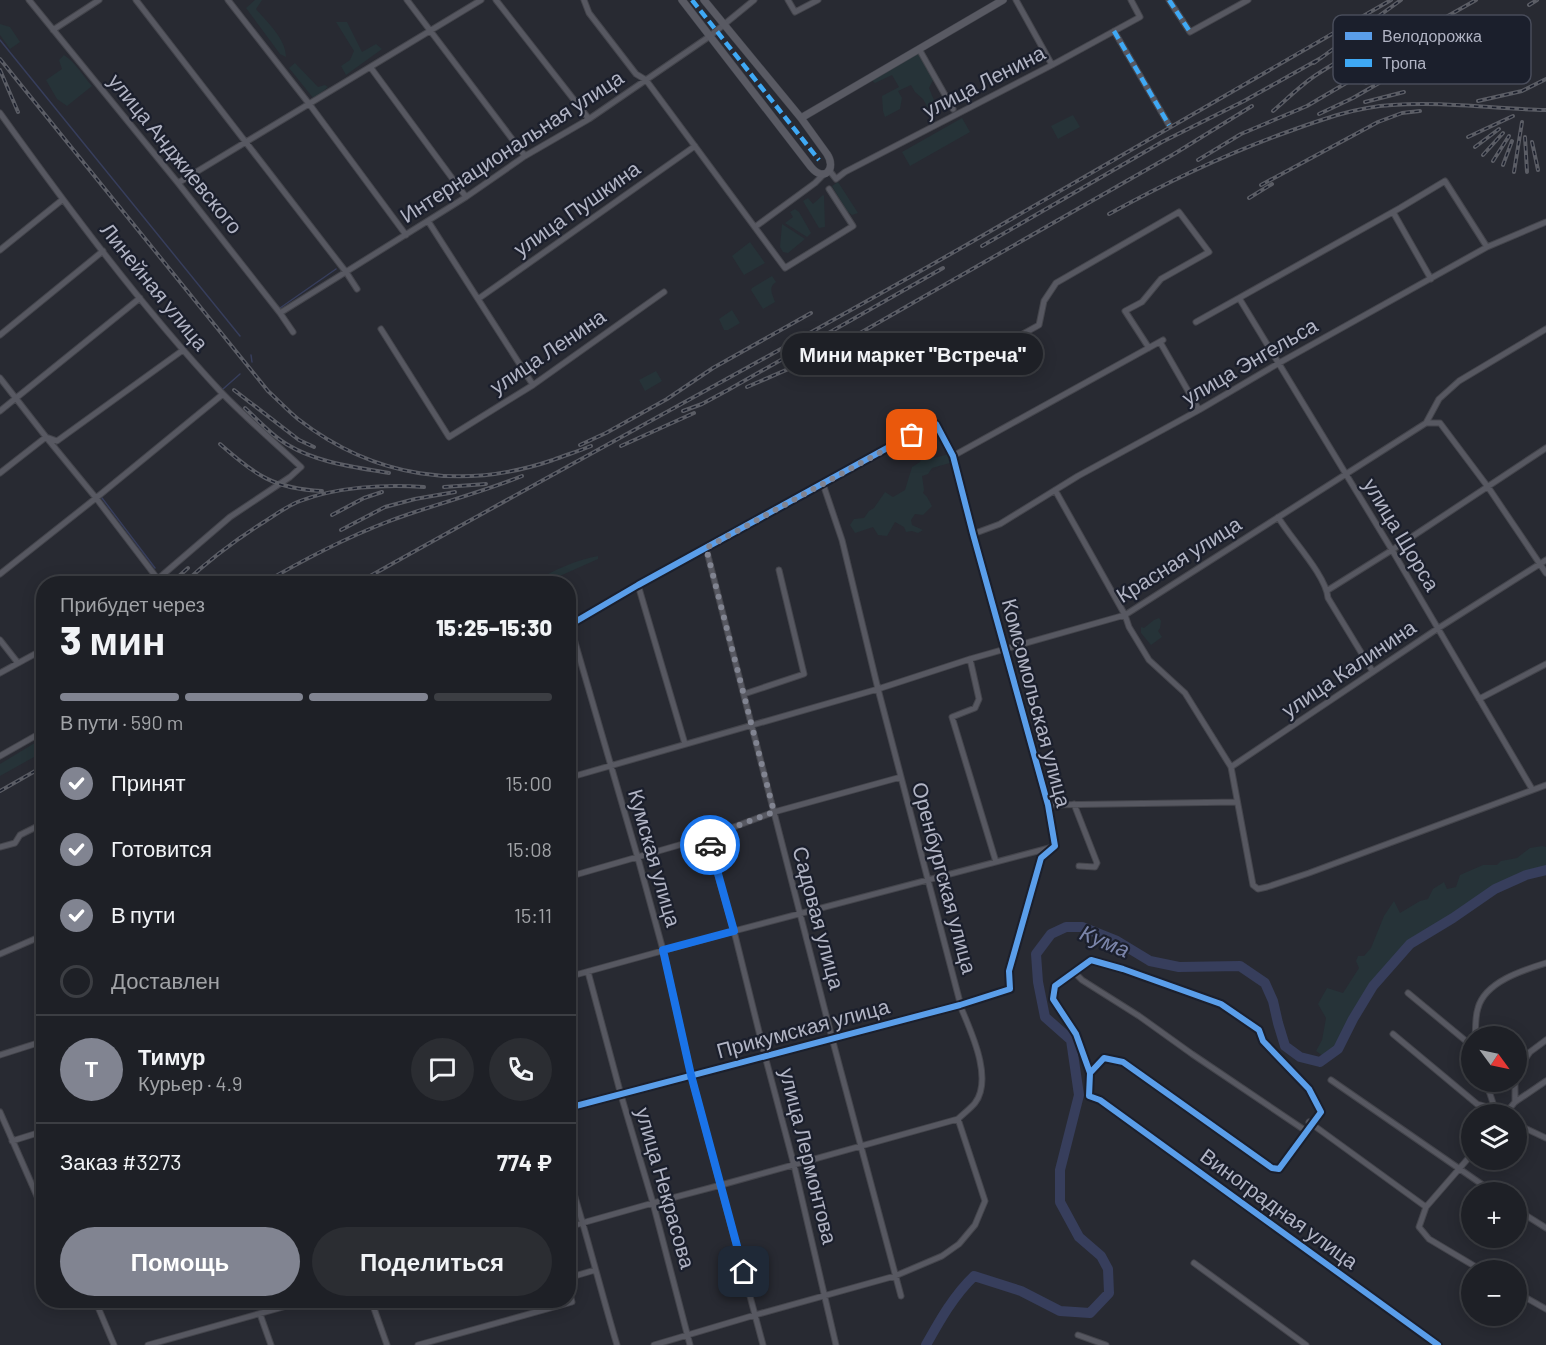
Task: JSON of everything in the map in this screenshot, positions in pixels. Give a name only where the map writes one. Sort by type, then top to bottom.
[{"type":"main road","points":[[682,0],[815,172],[826,172],[830,159],[801,118],[704,0]]},
{"type":"main road","points":[[801,118],[1003,0]]},
{"type":"street","name":"улица Анджиевского","points":[[29,0],[178,183],[293,332]]},
{"type":"street","points":[[53,30],[99,0]]},
{"type":"street","points":[[136,0],[357,289]]},
{"type":"street","points":[[228,0],[406,234]]},
{"type":"street","points":[[407,0],[525,156]]},
{"type":"street","points":[[178,183],[481,0]]},
{"type":"street","points":[[496,0],[589,119]]},
{"type":"street","points":[[584,0],[589,13],[636,74],[646,80],[785,268],[853,226],[829,189]]},
{"type":"street","name":"Интернациональная улица","points":[[280,313],[466,197],[525,156],[589,119],[710,36],[754,0]]},
{"type":"street","points":[[788,0],[795,12],[818,0]]},
{"type":"street","points":[[1016,0],[1052,65]]},
{"type":"street","name":"улица Ленина","points":[[826,172],[836,179],[1140,17],[1131,0]]},
{"type":"street","points":[[1169,0],[1190,33],[1248,0]]},
{"type":"street","points":[[1114,31],[1168,125]]},
{"type":"street","points":[[919,49],[953,110]]},
{"type":"street","points":[[371,68],[466,197]]},
{"type":"street","name":"Линейная улица","points":[[0,113],[62,200],[183,350],[223,394],[301,467],[290,477],[230,517],[159,576]]},
{"type":"street","name":"улица Пушкина","points":[[478,299],[695,146]]},
{"type":"street","points":[[755,227],[826,172]]},
{"type":"street","points":[[1196,322],[1445,181],[1487,248]]},
{"type":"street","points":[[0,250],[62,200]]},
{"type":"street","points":[[980,358],[1039,325],[1044,301],[1056,283],[1179,212],[1209,252],[1161,279],[1142,302],[1125,310],[1149,348]]},
{"type":"street","points":[[1393,212],[1431,279]]},
{"type":"street","points":[[428,221],[533,385]]},
{"type":"street","name":"улица Энгельса","points":[[973,534],[1000,524],[1055,490],[1279,363],[1487,248],[1546,222]]},
{"type":"street","points":[[0,335],[103,251]]},
{"type":"street","name":"улица Ленина","points":[[381,329],[450,437],[533,385],[664,292]]},
{"type":"street","points":[[0,411],[140,297]]},
{"type":"street","name":"улица Щорса","points":[[1239,298],[1392,550],[1532,789]]},
{"type":"street","name":"Красная улица","points":[[576,776],[1125,615],[1426,423],[1439,399],[1458,381],[1546,329]]},
{"type":"street","points":[[953,456],[1162,341],[1199,410]]},
{"type":"street","points":[[46,437],[57,441],[183,350]]},
{"type":"street","points":[[0,378],[155,576]]},
{"type":"street","points":[[0,574],[223,394]]},
{"type":"street","points":[[1426,423],[1440,423],[1488,487],[1546,573]]},
{"type":"street","name":"Комсомольская улица","points":[[823,484],[929,425],[936,424],[953,456],[1048,805],[1054,846]]},
{"type":"street","points":[[0,473],[46,437]]},
{"type":"street","points":[[1328,590],[1546,448]]},
{"type":"street","points":[[576,621],[823,484]]},
{"type":"street","name":"Оренбургская улица","points":[[823,484],[842,540],[960,1005],[981,1066],[982,1086],[976,1102],[958,1119]]},
{"type":"street","points":[[1055,490],[1149,660],[1185,693],[1231,767],[1253,885],[1258,889],[1299,877],[1546,785]]},
{"type":"street","points":[[1278,517],[1328,590],[1328,598],[1373,672]]},
{"type":"street","name":"Садовая улица","points":[[706,548],[901,1296]]},
{"type":"street","name":"улица Калинина","points":[[1231,767],[1437,629],[1546,560]]},
{"type":"street","points":[[744,694],[804,674],[779,570]]},
{"type":"street","points":[[638,585],[685,744]]},
{"type":"street","points":[[0,640],[18,663]]},
{"type":"street","name":"Кумская улица","points":[[576,648],[663,950],[691,1075],[763,1345]]},
{"type":"street","points":[[0,673],[36,653]]},
{"type":"street","points":[[970,659],[979,699],[975,708],[952,717],[996,862]]},
{"type":"street","points":[[1479,699],[1546,664]]},
{"type":"street","points":[[0,756],[36,736]]},
{"type":"street","points":[[576,875],[707,837],[774,812],[901,777]]},
{"type":"street","points":[[1048,805],[1237,802]]},
{"type":"street","points":[[1074,804],[1097,862],[1095,867],[1079,866]]},
{"type":"street","points":[[0,847],[15,843],[20,835],[36,827]]},
{"type":"street","name":"улица Лермонтова","points":[[707,837],[734,931],[794,1165],[836,1345]]},
{"type":"street","points":[[576,975],[1054,846]]},
{"type":"street","name":"Прикумская улица","points":[[576,1106],[960,1005],[1010,989],[1009,971],[1041,858],[1054,846]]},
{"type":"street","points":[[0,954],[36,938]]},
{"type":"street","points":[[1090,960],[1123,969],[1221,1004],[1259,1030],[1263,1041],[1309,1089],[1321,1112],[1310,1123],[1279,1169],[1272,1168],[1123,1062],[1104,1058],[1090,1073],[1076,1034],[1053,999],[1055,986],[1074,972],[1090,960]]},
{"type":"street","points":[[1476,1026],[1478,1007],[1484,996],[1506,978],[1546,963]]},
{"type":"street","name":"улица Некрасова","points":[[588,972],[690,1345]]},
{"type":"street","points":[[1074,972],[1082,980],[1139,1016],[1306,1131]]},
{"type":"street","points":[[1408,993],[1461,1037]]},
{"type":"street","points":[[1393,1034],[1477,1104]]},
{"type":"street","points":[[1527,1056],[1546,1040]]},
{"type":"street","points":[[0,1055],[36,1044]]},
{"type":"street","name":"Виноградная улица","points":[[1090,1073],[1089,1096],[1100,1100],[1438,1345]]},
{"type":"street","points":[[1331,1080],[1477,1182]]},
{"type":"street","points":[[1515,1102],[1546,1081]]},
{"type":"street","points":[[1515,1092],[1515,1102]]},
{"type":"street","points":[[0,1112],[36,1194]]},
{"type":"street","points":[[576,1226],[958,1119],[985,1201],[975,1225],[959,1244],[942,1256],[895,1276],[654,1345]]},
{"type":"street","points":[[1310,1123],[1426,1208]]},
{"type":"street","points":[[1527,1129],[1546,1138]]},
{"type":"street","points":[[12,1141],[36,1134]]},
{"type":"street","points":[[1461,1167],[1426,1208],[1419,1227],[1429,1239],[1464,1260]]},
{"type":"street","points":[[576,1199],[617,1345]]},
{"type":"street","points":[[1527,1216],[1546,1228]]},
{"type":"street","points":[[1194,1263],[1306,1345]]},
{"type":"street","points":[[576,1276],[595,1270]]},
{"type":"street","points":[[1527,1298],[1546,1309]]},
{"type":"street","points":[[98,1308],[114,1345]]},
{"type":"street","points":[[148,1345],[281,1308]]},
{"type":"street","points":[[374,1308],[387,1345]]},
{"type":"street","points":[[418,1345],[551,1308]]},
{"type":"street","points":[[260,1314],[271,1345]]},
{"type":"street","points":[[1078,1335],[1106,1345]]},
{"type":"shaded area","points":[[255,0],[262,0],[256,9],[279,37],[286,57],[280,54],[246,8]]},
{"type":"shaded area","points":[[336,22],[347,22],[362,52],[376,44],[382,49],[346,75],[341,66],[350,60],[354,51]]},
{"type":"shaded area","points":[[0,24],[10,27],[20,42],[10,49],[0,35]]},
{"type":"shaded area","points":[[919,50],[934,78],[929,88],[938,110],[931,114],[923,99],[911,85],[898,91],[902,98],[900,109],[885,117],[882,96],[899,87],[892,75],[875,83],[870,79]]},
{"type":"shaded area","points":[[64,55],[92,86],[67,106],[57,99],[46,80],[62,69],[59,60]]},
{"type":"shaded area","points":[[295,63],[318,87],[325,85],[328,87],[314,99],[289,68]]},
{"type":"shaded area","points":[[1073,115],[1080,127],[1058,139],[1051,126]]},
{"type":"shaded area","points":[[962,118],[970,132],[910,166],[902,152]]},
{"type":"shaded area","points":[[838,182],[858,213],[852,215],[847,211],[832,186]]},
{"type":"shaded area","points":[[823,195],[825,227],[819,228],[803,201],[808,198],[813,204]]},
{"type":"shaded area","points":[[795,209],[811,233],[807,237],[785,223],[793,217],[790,212]]},
{"type":"shaded area","points":[[782,224],[805,239],[788,253],[783,252],[780,247]]},
{"type":"shaded area","points":[[750,242],[765,263],[744,275],[732,256]]},
{"type":"shaded area","points":[[772,276],[776,282],[771,288],[775,302],[763,309],[751,290]]},
{"type":"shaded area","points":[[732,310],[740,323],[724,330],[719,319]]},
{"type":"shaded area","points":[[656,371],[662,381],[645,391],[639,380]]},
{"type":"shaded area","points":[[929,453],[934,458],[949,454],[950,463],[932,468],[928,474],[922,476],[923,493],[932,506],[923,515],[915,514],[911,520],[912,525],[923,530],[918,533],[906,532],[904,527],[895,522],[887,536],[878,535],[873,527],[855,533],[850,525],[854,519],[864,518],[885,492],[893,497],[905,490],[912,467],[920,462],[923,455]]},
{"type":"shaded area","points":[[598,556],[598,559],[560,576],[546,576],[565,566]]},
{"type":"shaded area","points":[[1159,618],[1161,621],[1158,631],[1162,637],[1151,645],[1141,633],[1141,627],[1144,628]]},
{"type":"shaded area","points":[[36,742],[36,755],[0,776],[0,764]]},
{"type":"shaded area","points":[[1546,847],[1546,866],[1524,872],[1494,886],[1407,943],[1370,984],[1336,1046],[1323,1056],[1316,1051],[1322,1040],[1326,1018],[1318,1004],[1327,988],[1343,993],[1359,968],[1356,961],[1358,956],[1364,956],[1371,948],[1384,916],[1394,901],[1400,913],[1428,899],[1433,889],[1444,882],[1447,889],[1456,887],[1460,875],[1483,865],[1497,865],[1501,861],[1517,858],[1530,848]]},
{"type":"waterway","points":[[0,40],[240,336]]},
{"type":"waterway","points":[[280,308],[336,269]]},
{"type":"waterway","points":[[251,355],[252,362]]},
{"type":"waterway","points":[[223,389],[240,374]]},
{"type":"waterway","points":[[102,498],[155,568]]},
{"type":"waterway","name":"Кума","points":[[926,1345],[942,1317],[974,1276],[1021,1291],[1060,1311],[1090,1313],[1109,1293],[1108,1269],[1101,1256],[1079,1237],[1060,1202],[1060,1170],[1079,1095],[1071,1040],[1045,1017],[1038,982],[1036,954],[1051,934],[1066,927],[1082,927],[1117,941],[1150,961],[1179,967],[1240,966],[1265,983],[1273,1001],[1285,1046],[1300,1057],[1320,1062],[1338,1049],[1373,986],[1410,944],[1495,889],[1526,875],[1546,870]]},
{"type":"railway","points":[[1365,15],[1391,0]]},
{"type":"railway","points":[[1380,15],[1401,0]]},
{"type":"railway","points":[[1450,15],[1476,0]]},
{"type":"railway","points":[[1529,5],[1537,0]]},
{"type":"railway","points":[[370,576],[886,291],[1333,33]]},
{"type":"railway","points":[[1314,63],[1333,49]]},
{"type":"railway","points":[[982,246],[1162,142],[1244,101],[1321,58]]},
{"type":"railway","points":[[0,59],[268,391],[298,419],[327,439],[357,455],[388,466],[420,473],[452,476],[485,475],[519,470],[591,446]]},
{"type":"railway","points":[[1273,111],[1310,79],[1333,65]]},
{"type":"railway","points":[[0,70],[18,112]]},
{"type":"railway","points":[[1478,101],[1522,91],[1546,79]]},
{"type":"railway","points":[[1198,160],[1241,134],[1307,106],[1344,84]]},
{"type":"railway","points":[[1319,114],[1377,84]]},
{"type":"railway","points":[[1365,102],[1404,92]]},
{"type":"railway","points":[[1109,214],[1175,179],[1243,149],[1315,122],[1353,111],[1379,106],[1411,104],[1546,110]]},
{"type":"railway","points":[[747,387],[825,353],[1174,154],[1252,106]]},
{"type":"railway","points":[[1261,185],[1378,122],[1402,113],[1420,111]]},
{"type":"railway","points":[[1468,137],[1513,116]]},
{"type":"railway","points":[[1514,172],[1522,122]]},
{"type":"railway","points":[[1475,147],[1499,129]]},
{"type":"railway","points":[[1483,155],[1503,133]]},
{"type":"railway","points":[[1493,161],[1509,136]]},
{"type":"railway","points":[[1525,137],[1527,172]]},
{"type":"railway","points":[[1503,165],[1512,141]]},
{"type":"railway","points":[[1532,142],[1538,170]]},
{"type":"railway","points":[[1249,198],[1272,184]]},
{"type":"railway","points":[[683,411],[728,390],[943,268]]},
{"type":"railway","points":[[580,445],[667,399],[713,368],[811,313]]},
{"type":"railway","points":[[234,390],[299,440],[314,447]]},
{"type":"railway","points":[[245,408],[276,437],[300,451],[337,464],[389,473]]},
{"type":"railway","points":[[621,446],[694,413]]},
{"type":"railway","points":[[220,444],[244,464],[266,478],[291,487],[322,491]]},
{"type":"railway","points":[[277,576],[323,550],[371,529],[522,476]]},
{"type":"railway","points":[[444,487],[486,484]]},
{"type":"railway","points":[[192,576],[243,536],[290,505],[300,501],[329,492],[361,488],[424,487]]},
{"type":"railway","points":[[332,515],[364,498],[382,492]]},
{"type":"railway","points":[[341,530],[385,507],[455,492]]},
{"type":"railway","points":[[179,576],[188,568]]},
{"type":"railway","points":[[0,791],[36,771]]},
{"type":"marked path","points":[[692,0],[819,160]]},
{"type":"marked path","points":[[1169,0],[1190,32]]},
{"type":"marked path","points":[[1114,31],[1169,125]]},
{"type":"cycle path","points":[[576,621],[929,425],[936,424],[953,456],[1048,805],[1055,846],[1041,858],[1009,971],[1010,989],[960,1005],[576,1106]]},
{"type":"cycle path","points":[[1090,1073],[1104,1058],[1123,1062],[1272,1168],[1279,1169],[1321,1112],[1309,1089],[1263,1041],[1259,1030],[1221,1004],[1091,960],[1055,986],[1053,999],[1076,1034],[1090,1073],[1089,1096],[1100,1100],[1438,1345]]},
{"type":"way so far","points":[[710,845],[707,837],[774,812],[706,548],[912,435]]},
{"type":"place","name":"Мини маркет \"Встреча\"","points":[[912,435]]},
{"type":"route","points":[[710,845],[734,931],[663,950],[691,1075],[744,1272]]}]
